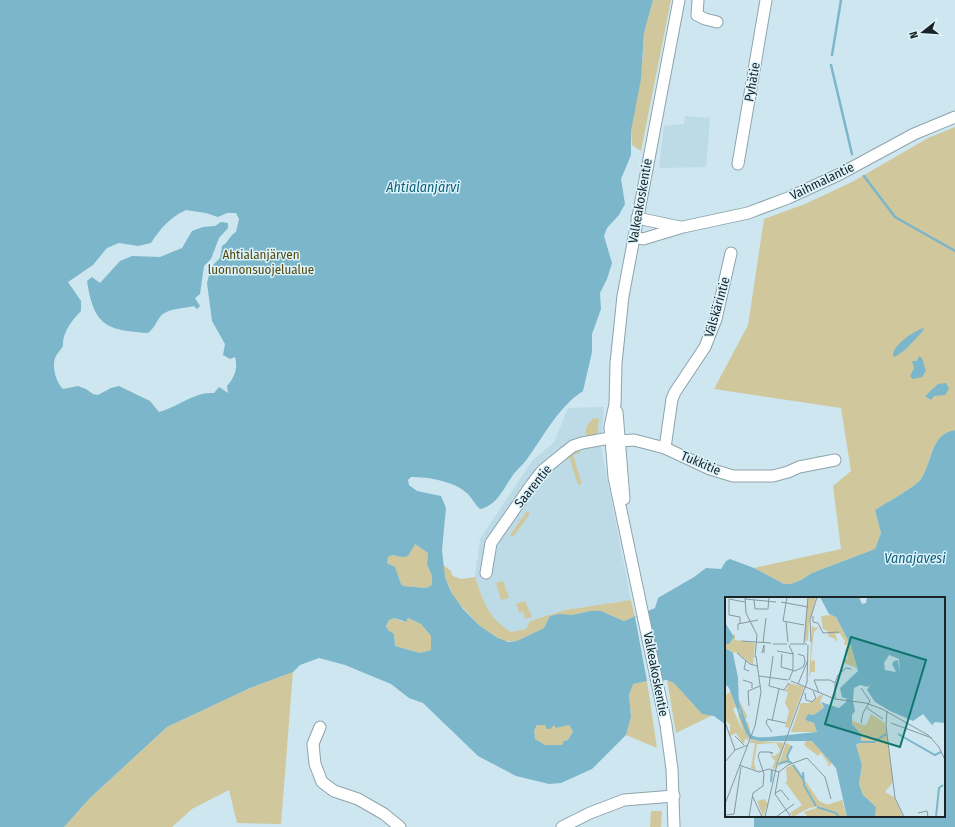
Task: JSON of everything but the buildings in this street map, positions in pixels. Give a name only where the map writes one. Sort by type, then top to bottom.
[{"type":"street","name":"Valkeakoskentie","points":[[674,827],[674,796],[671,762],[659,690],[624,523],[615,440],[615,404],[618,335],[637,218],[679,0]]},
{"type":"street","points":[[698,0],[697,15],[717,22]]},
{"type":"street","name":"Pyhätie","points":[[738,164],[766,0]]},
{"type":"street","name":"Vaihmalantie","points":[[634,237],[643,239],[683,227],[748,212],[788,198],[840,174],[914,134],[955,117]]},
{"type":"street","name":"Vaihmalantie","points":[[637,218],[683,227]]},
{"type":"street","name":"Välskärintie","points":[[665,448],[672,399],[675,392],[705,347],[716,319],[731,253]]},
{"type":"street","name":"Saarentie","points":[[486,572],[491,543],[542,471],[573,446],[593,440],[615,440]]},
{"type":"street","name":"Tukkitie","points":[[615,440],[634,440],[665,448],[710,469],[733,476],[773,476],[799,467],[835,460]]},
{"type":"street","points":[[320,726],[313,744],[315,764],[322,782],[334,791],[365,803],[384,814],[400,827]]},
{"type":"street","points":[[562,827],[590,813],[624,800],[674,796]]},
{"type":"shaded area","points":[[653,0],[671,0],[641,151],[632,145],[631,131],[642,67],[644,33]]},
{"type":"shaded area","points":[[685,116],[710,118],[706,167],[659,168],[664,126],[684,124]]},
{"type":"shaded area","points":[[955,127],[955,430],[941,437],[936,443],[925,472],[918,482],[875,510],[881,533],[875,549],[812,573],[791,584],[784,584],[754,568],[841,549],[833,486],[851,471],[841,408],[714,389],[748,325],[764,219],[805,204],[852,182],[928,138]]},
{"type":"shaded area","points":[[604,407],[601,447],[631,600],[565,610],[530,621],[526,629],[511,632],[497,623],[486,609],[475,577],[480,539],[532,461],[554,442],[568,408]]},
{"type":"shaded area","points":[[593,418],[599,419],[597,435],[588,437],[586,434],[586,427]]},
{"type":"shaded area","points":[[579,450],[580,453],[573,455],[582,484],[578,485],[569,456]]},
{"type":"shaded area","points":[[527,511],[530,514],[513,537],[510,535]]},
{"type":"shaded area","points":[[415,544],[428,553],[427,564],[432,576],[432,585],[426,588],[403,586],[395,567],[387,563],[387,559],[390,555],[399,556],[410,553],[413,545]]},
{"type":"shaded area","points":[[443,565],[450,570],[453,576],[461,579],[475,577],[487,608],[503,626],[511,632],[526,629],[530,621],[565,610],[631,600],[635,617],[624,621],[601,611],[590,611],[572,615],[553,615],[549,618],[544,628],[517,641],[503,641],[480,626],[454,598],[445,577]]},
{"type":"shaded area","points":[[503,581],[509,598],[501,600],[496,583]]},
{"type":"shaded area","points":[[525,601],[532,617],[525,619],[523,611],[519,613],[516,604]]},
{"type":"shaded area","points":[[394,618],[403,622],[408,618],[421,624],[431,636],[431,650],[420,653],[395,646],[394,634],[388,630],[386,626],[389,620]]},
{"type":"shaded area","points":[[293,672],[281,824],[237,823],[229,790],[192,809],[172,827],[64,827],[90,798],[167,727],[250,688]]},
{"type":"shaded area","points":[[667,680],[674,683],[702,714],[713,715],[676,733]]},
{"type":"shaded area","points":[[647,681],[657,748],[626,735],[631,717],[629,695],[632,684]]},
{"type":"shaded area","points":[[537,725],[554,725],[559,727],[569,725],[573,731],[568,740],[564,741],[563,745],[545,745],[535,739],[534,732]]},
{"type":"shaded area","points":[[651,811],[662,811],[661,827],[650,827]]},
{"type":"water","name":"Ahtialanjärvi","points":[[0,0],[653,0],[644,33],[641,79],[631,131],[631,155],[621,179],[625,204],[619,215],[607,228],[604,236],[612,263],[607,279],[600,293],[601,309],[592,334],[592,352],[583,391],[559,413],[495,501],[486,507],[480,509],[468,494],[449,483],[426,478],[411,477],[408,480],[409,485],[417,491],[441,496],[446,508],[442,550],[445,577],[451,592],[463,609],[480,626],[498,638],[508,642],[517,641],[544,628],[550,616],[559,614],[572,615],[590,611],[601,611],[624,621],[655,608],[658,598],[694,577],[706,568],[721,569],[726,561],[730,559],[754,568],[784,584],[791,584],[812,573],[875,549],[881,533],[875,510],[907,490],[921,479],[936,443],[941,437],[955,430],[955,827],[754,827],[754,817],[945,817],[945,597],[725,597],[725,724],[714,716],[702,714],[674,683],[667,680],[647,681],[633,684],[629,695],[631,717],[626,735],[592,769],[561,783],[549,784],[516,776],[478,756],[423,703],[409,698],[391,684],[345,665],[319,658],[300,665],[293,672],[250,688],[167,727],[90,798],[64,827],[0,827]],"holes":[[[186,210],[206,213],[218,217],[227,213],[236,213],[239,219],[236,232],[222,246],[220,258],[211,267],[207,283],[212,321],[225,344],[223,355],[230,359],[235,357],[236,361],[235,372],[227,386],[228,393],[219,387],[214,393],[206,393],[192,397],[159,412],[150,401],[119,386],[111,388],[98,395],[78,386],[63,389],[58,383],[54,364],[57,355],[63,346],[64,336],[68,327],[81,311],[81,301],[68,282],[93,265],[107,248],[119,243],[138,246],[151,243],[166,224],[175,216]],[[415,544],[428,553],[427,564],[432,576],[432,585],[426,588],[403,586],[395,567],[387,563],[388,557],[392,555],[403,557],[408,556]],[[394,618],[406,622],[408,618],[421,624],[431,636],[431,650],[420,653],[395,646],[394,634],[388,630],[386,626],[389,620]],[[537,725],[545,725],[547,729],[550,729],[554,725],[556,728],[569,725],[573,731],[568,740],[564,741],[562,745],[545,745],[535,739],[534,731]]]},
{"type":"water","points":[[221,222],[228,223],[228,228],[219,238],[211,259],[204,266],[200,294],[195,298],[200,306],[197,309],[194,306],[167,312],[160,317],[148,333],[122,330],[112,327],[104,323],[98,316],[90,296],[87,281],[92,277],[100,283],[120,261],[132,256],[160,257],[182,248],[192,231],[203,227],[215,226]]},
{"type":"water","points":[[924,328],[906,349],[895,357],[893,355],[894,351],[905,338]]},
{"type":"water","points":[[919,356],[922,358],[926,371],[922,377],[913,379],[910,376],[914,368],[912,361],[917,361]]},
{"type":"water","points":[[946,383],[949,389],[945,395],[934,396],[931,400],[925,396],[938,384]]},
{"type":"pier","points":[[647,612],[662,680],[647,681],[635,617]]},
{"type":"waterway","points":[[832,55],[841,0]]},
{"type":"waterway","points":[[831,65],[852,154]]},
{"type":"waterway","points":[[864,176],[895,217],[955,251]]},
{"type":"park label","name":"Ahtialanjärven luonnonsuojelualue","points":[[261,262]]},
{"type":"water label","name":"Vanajavesi","points":[[915,558]]}]
